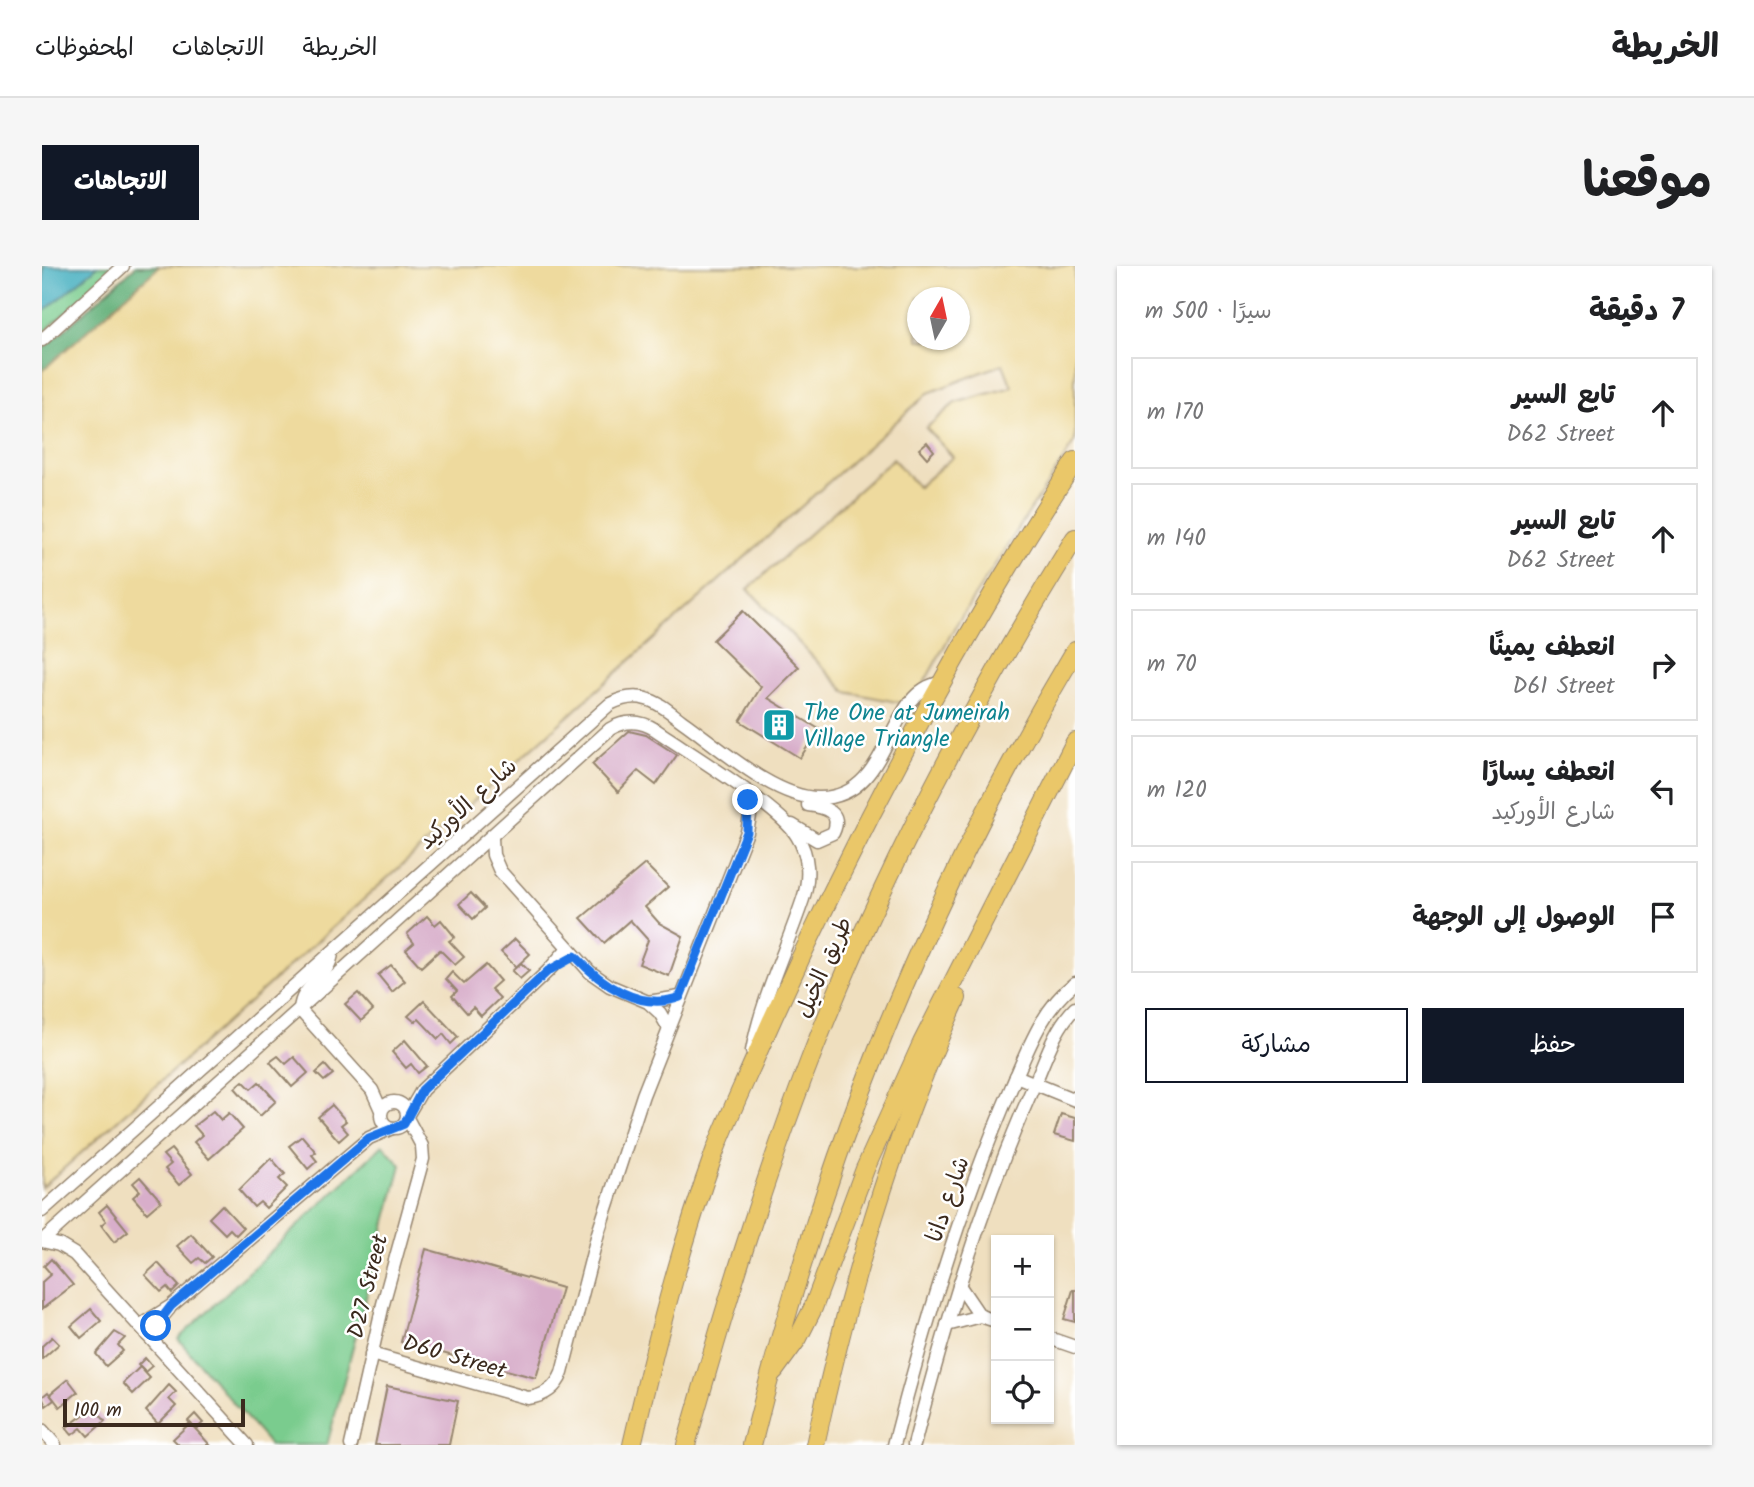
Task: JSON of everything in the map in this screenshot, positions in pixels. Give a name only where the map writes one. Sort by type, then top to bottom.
[{"type":"highway","points":[[632,1445],[700,1196],[748,1072],[837,878],[940,683],[1075,461]]},
{"type":"highway","name":"طريق الخيل","points":[[686,1445],[771,1170],[836,996],[898,860],[958,741],[1014,639],[1075,538]]},
{"type":"highway","points":[[752,1445],[768,1379],[815,1217],[873,1055],[925,937],[981,821],[1075,651]]},
{"type":"highway","points":[[768,1379],[797,1338],[813,1308],[885,1121],[926,1033],[969,955],[1075,742]]},
{"type":"highway","points":[[815,1445],[839,1341],[876,1212],[916,1095],[958,995],[969,955]]},
{"type":"street","points":[[42,340],[123,266]]},
{"type":"street","name":"شارع الأوركيد","points":[[42,1211],[602,709],[621,699],[644,698],[655,702],[768,782],[808,797],[822,799],[849,790],[872,770],[914,697],[925,687],[940,683]]},
{"type":"street","name":"شارع الأوركيد","points":[[42,1241],[610,729],[625,723],[649,725],[777,816],[801,844],[807,862],[807,880],[763,1007],[748,1072]]},
{"type":"street","points":[[768,782],[794,801],[829,809],[835,816],[836,829],[830,837],[817,840],[777,816]]},
{"type":"street","points":[[668,1027],[747,832],[750,816],[745,793]]},
{"type":"street","points":[[492,838],[493,855],[500,870],[572,952],[599,980],[648,1002],[660,1013],[668,1027]]},
{"type":"street","points":[[369,1138],[388,1107],[422,1090],[548,971],[572,952]]},
{"type":"street","points":[[332,953],[327,971],[302,995],[300,1010],[388,1107]]},
{"type":"street","name":"شارع دانا","points":[[894,1445],[961,1220],[1016,1076],[1044,1016],[1075,983]]},
{"type":"street","points":[[648,1002],[680,997]]},
{"type":"street","name":"شارع دانا","points":[[914,1445],[959,1285],[998,1174],[1059,1030],[1075,1008]]},
{"type":"street","name":"D60 Street","points":[[371,1354],[528,1398],[552,1389],[562,1373],[619,1164],[668,1027]]},
{"type":"street","points":[[1016,1076],[1075,1100]]},
{"type":"street","points":[[143,1331],[369,1138],[404,1124],[422,1090]]},
{"type":"street","points":[[388,1107],[404,1106],[408,1116]]},
{"type":"street","points":[[388,1107],[384,1124],[417,1140]]},
{"type":"street","name":"D27 Street","points":[[351,1445],[371,1354],[423,1159],[408,1116]]},
{"type":"street","points":[[66,1220],[67,1238],[74,1254]]},
{"type":"street","points":[[42,1241],[59,1245],[74,1254],[247,1445]]},
{"type":"street","points":[[959,1285],[981,1316]]},
{"type":"street","points":[[947,1325],[981,1316],[991,1319]]},
{"type":"street","points":[[1054,1340],[1075,1347]]},
{"type":"street","points":[[42,1430],[55,1445]]},
{"type":"green space","points":[[42,266],[116,266],[42,334]]},
{"type":"green space","points":[[136,266],[160,266],[42,371],[42,350]]},
{"type":"green space","points":[[383,1145],[401,1165],[327,1445],[270,1445],[178,1339]]},
{"type":"sand","points":[[160,266],[1075,266],[1075,441],[956,625],[912,705],[846,692],[748,589],[893,459],[918,487],[953,457],[926,428],[955,403],[1012,387],[1003,364],[928,393],[42,1188],[42,371]]},
{"type":"water","points":[[44,266],[98,266],[42,313]]},
{"type":"building","points":[[927,442],[934,451],[927,458],[919,449]]},
{"type":"building","points":[[743,611],[799,667],[768,698],[819,729],[800,758],[740,721],[761,687],[713,640]]},
{"type":"building","points":[[629,731],[646,735],[677,755],[656,785],[638,771],[618,792],[592,764]]},
{"type":"building","points":[[645,864],[668,887],[645,907],[659,923],[683,936],[669,976],[639,964],[648,940],[630,920],[604,943],[581,918]]},
{"type":"building","points":[[471,893],[485,908],[473,919],[459,904]]},
{"type":"building","points":[[427,916],[435,925],[441,920],[455,937],[449,941],[464,957],[455,965],[440,950],[421,967],[406,950],[414,943],[407,934]]},
{"type":"building","points":[[515,939],[530,954],[516,967],[501,952]]},
{"type":"building","points":[[521,963],[529,971],[520,979],[512,971]]},
{"type":"building","points":[[391,965],[405,981],[392,992],[378,975]]},
{"type":"building","points":[[486,965],[500,981],[491,989],[500,998],[481,1016],[473,1007],[467,1013],[452,996],[457,991],[446,979],[452,972],[464,984]]},
{"type":"building","points":[[358,993],[373,1010],[361,1021],[345,1004]]},
{"type":"building","points":[[424,1001],[458,1037],[451,1044],[443,1034],[438,1039],[419,1019],[415,1022],[408,1016]]},
{"type":"building","points":[[405,1040],[427,1066],[418,1073],[411,1064],[406,1068],[392,1052]]},
{"type":"building","points":[[278,1056],[286,1064],[294,1057],[308,1073],[292,1087],[270,1062]]},
{"type":"building","points":[[325,1065],[333,1074],[324,1081],[316,1073]]},
{"type":"building","points":[[243,1081],[251,1089],[259,1082],[276,1101],[260,1116],[235,1088]]},
{"type":"building","points":[[332,1105],[346,1121],[341,1125],[348,1133],[339,1141],[318,1117]]},
{"type":"building","points":[[213,1111],[221,1120],[229,1113],[243,1129],[209,1159],[194,1142],[202,1135],[194,1126]]},
{"type":"building","points":[[1061,1114],[1075,1118],[1075,1141],[1054,1135]]},
{"type":"building","points":[[302,1136],[316,1152],[312,1155],[317,1161],[308,1169],[289,1146]]},
{"type":"building","points":[[171,1149],[192,1174],[179,1185],[165,1169],[171,1164],[163,1155]]},
{"type":"building","points":[[271,1158],[285,1174],[279,1179],[287,1187],[266,1208],[260,1202],[254,1207],[239,1190]]},
{"type":"building","points":[[140,1177],[161,1201],[147,1213],[133,1197],[140,1191],[133,1183]]},
{"type":"building","points":[[107,1205],[128,1231],[114,1242],[101,1225],[106,1221],[99,1212]]},
{"type":"building","points":[[222,1205],[243,1228],[236,1235],[230,1229],[225,1234],[209,1218]]},
{"type":"building","points":[[191,1234],[212,1257],[205,1263],[199,1258],[193,1263],[177,1246]]},
{"type":"building","points":[[426,1249],[562,1288],[536,1378],[401,1342]]},
{"type":"building","points":[[51,1259],[73,1285],[42,1309],[42,1282],[51,1274],[44,1266]]},
{"type":"building","points":[[158,1263],[179,1286],[172,1293],[167,1287],[161,1292],[145,1275]]},
{"type":"building","points":[[1075,1290],[1075,1322],[1064,1319]]},
{"type":"building","points":[[91,1309],[101,1321],[81,1338],[71,1326]]},
{"type":"building","points":[[115,1332],[125,1338],[118,1345],[123,1351],[106,1366],[96,1354]]},
{"type":"building","points":[[52,1337],[59,1344],[42,1359],[42,1346]]},
{"type":"building","points":[[145,1358],[152,1366],[145,1372],[138,1365]]},
{"type":"building","points":[[140,1367],[150,1378],[133,1394],[123,1383]]},
{"type":"building","points":[[68,1379],[78,1392],[60,1407],[50,1394]]},
{"type":"building","points":[[169,1385],[176,1392],[169,1399],[176,1406],[158,1424],[146,1411]]},
{"type":"building","points":[[387,1386],[458,1401],[449,1445],[375,1445]]},
{"type":"building","points":[[48,1392],[54,1400],[46,1406],[42,1397]]},
{"type":"building","points":[[94,1407],[105,1421],[88,1436],[81,1428],[72,1435],[66,1428]]},
{"type":"building","points":[[195,1414],[203,1423],[196,1429],[188,1421]]},
{"type":"building","points":[[190,1423],[210,1445],[179,1445],[173,1439]]},
{"type":"place","name":"The One at Jumeirah Village Triangle","points":[[779,725]]},
{"type":"route","points":[[156,1326],[171,1306],[369,1138],[404,1124],[422,1090],[548,971],[575,956],[599,980],[648,1002],[664,1002],[680,997],[747,832],[750,816],[748,800]]}]
